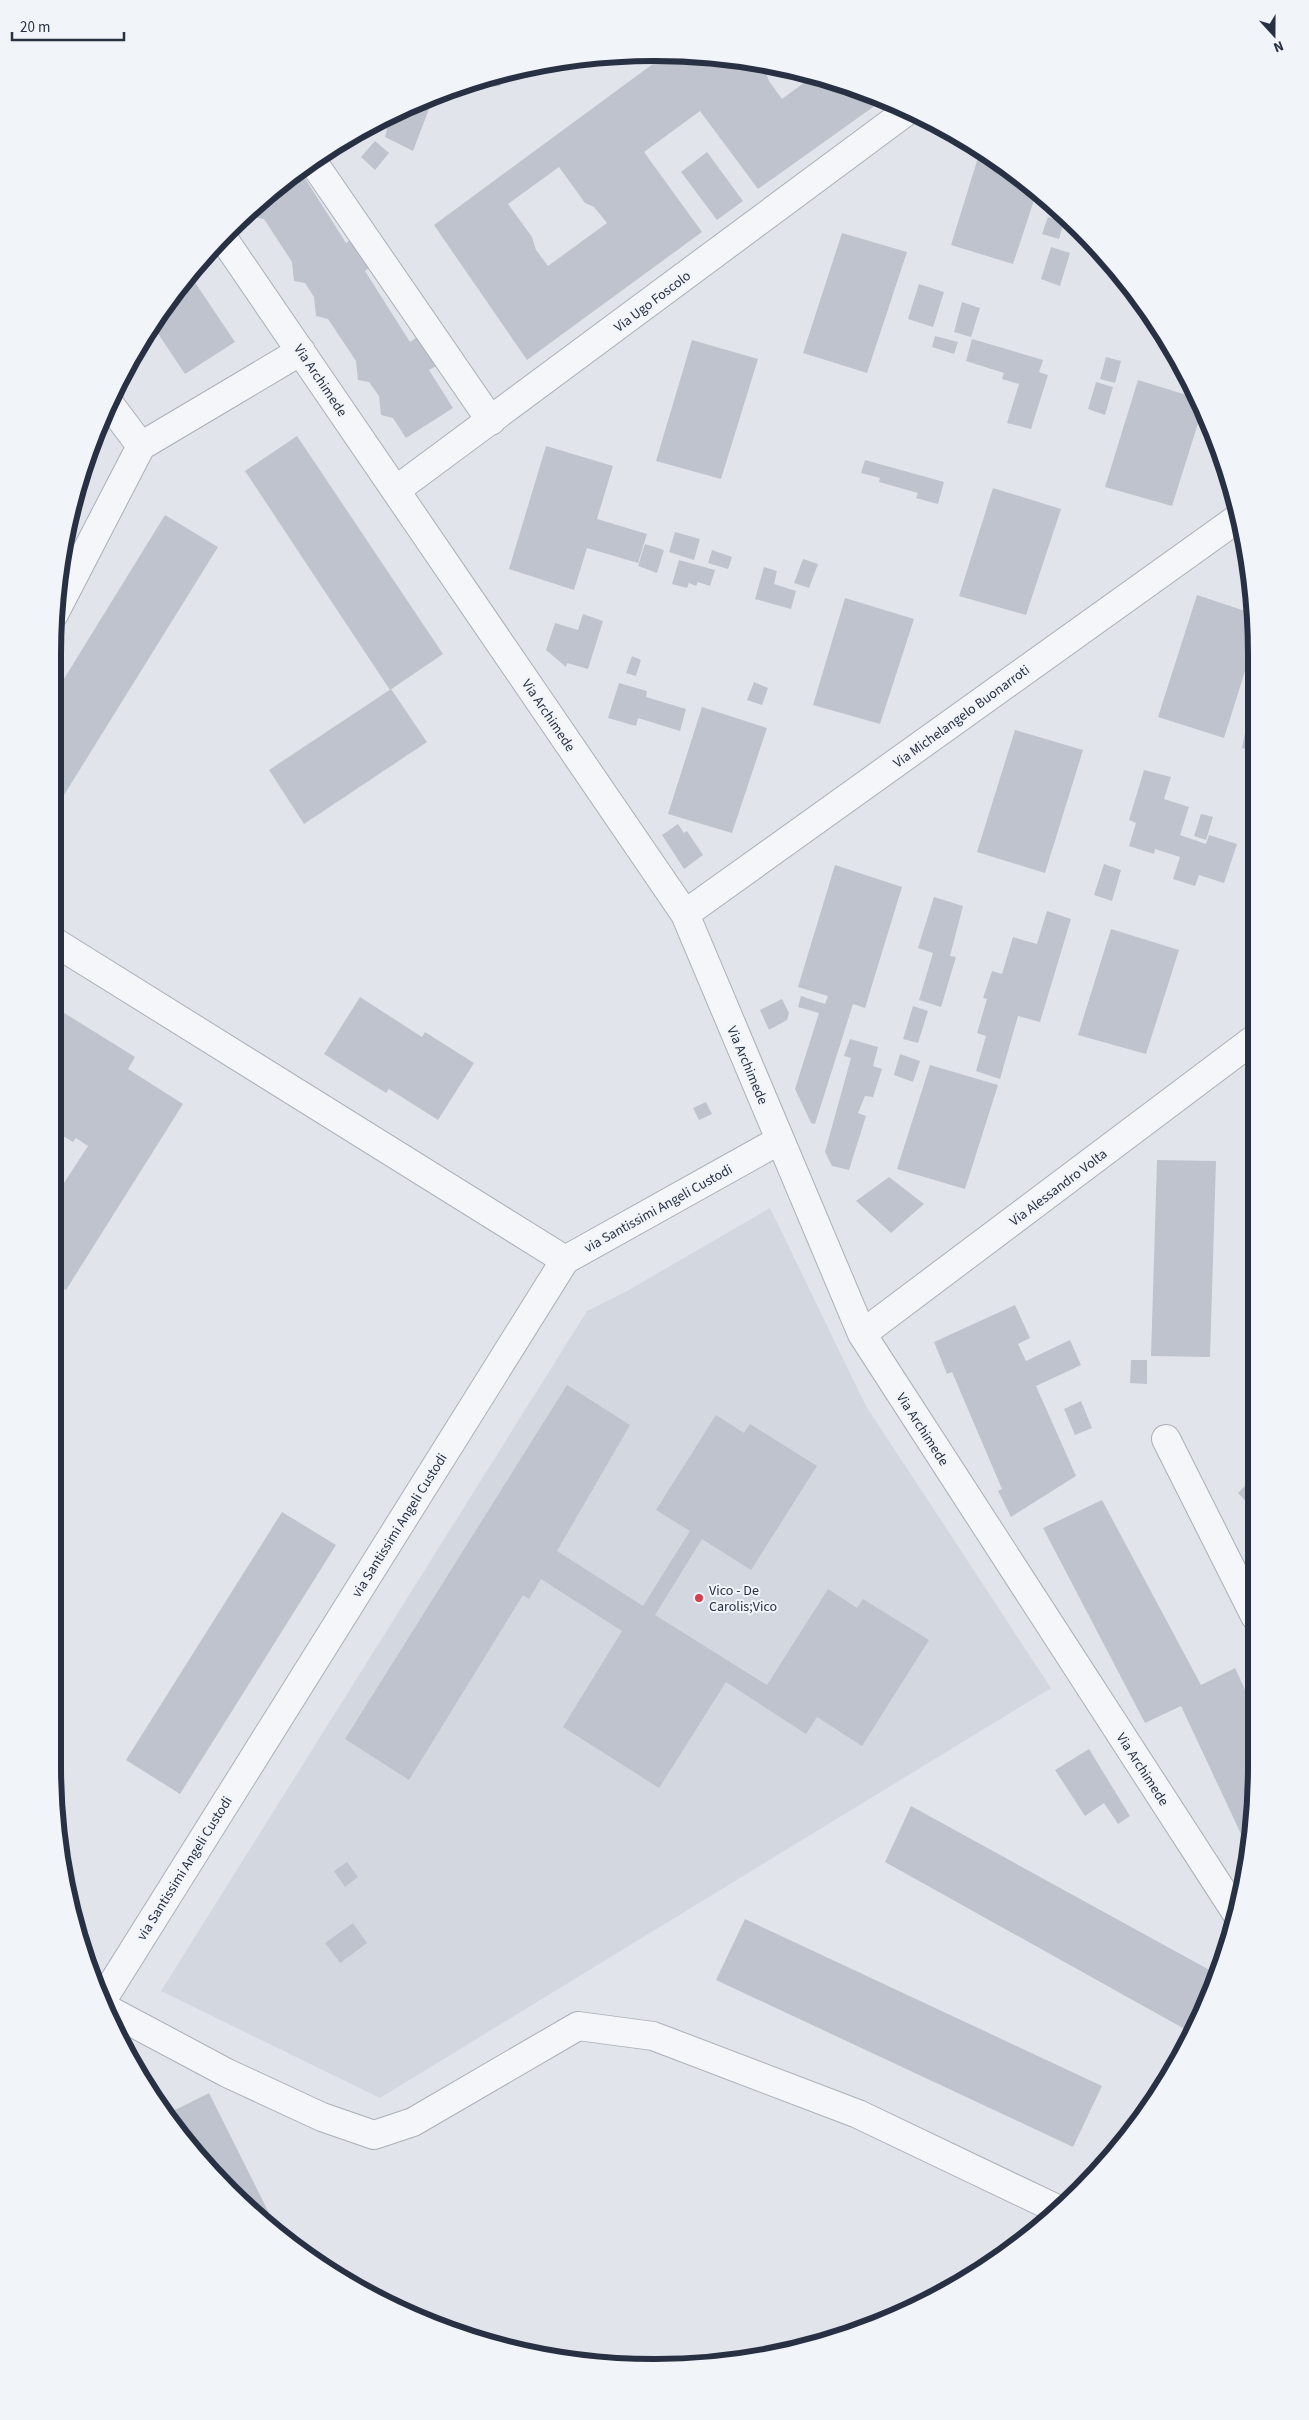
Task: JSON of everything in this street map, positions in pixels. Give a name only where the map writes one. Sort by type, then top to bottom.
[{"type":"street","name":"Via Ugo Foscolo","points":[[396,490],[902,115]]},
{"type":"street","points":[[316,168],[491,421]]},
{"type":"street","name":"Via Archimede","points":[[227,244],[685,914],[862,1334],[1231,1905]]},
{"type":"street","points":[[65,593],[140,446],[301,351]]},
{"type":"street","points":[[114,410],[140,446]]},
{"type":"street","name":"Via Michelangelo Buonarroti","points":[[685,914],[1232,522]]},
{"type":"street","points":[[61,946],[565,1260]]},
{"type":"street","name":"Via Alessandro Volta","points":[[862,1334],[1248,1044]]},
{"type":"street","name":"via Santissimi Angeli Custodi","points":[[106,1994],[565,1260],[780,1140]]},
{"type":"street","points":[[1166,1439],[1248,1602]]},
{"type":"street","points":[[115,2013],[227,2073],[322,2117],[374,2135],[413,2122],[578,2026],[653,2036],[858,2114],[1052,2207]]},
{"type":"shaded area","name":"Vico - De Carolis;Vico","points":[[770,1208],[866,1406],[1051,1688],[380,2098],[161,1991],[587,1311],[627,1291]]},
{"type":"building","points":[[657,61],[732,66],[766,72],[769,81],[782,99],[807,81],[877,104],[758,189],[700,111],[644,152],[702,232],[527,360],[434,225]],"holes":[[[559,167],[585,203],[594,207],[607,223],[548,266],[536,250],[532,237],[508,204]]]},
{"type":"building","points":[[499,82],[500,86],[481,87]]},
{"type":"building","points":[[431,105],[413,151],[385,137],[387,129],[382,127]]},
{"type":"building","points":[[375,141],[389,153],[375,170],[361,157]]},
{"type":"building","points":[[707,152],[743,201],[717,220],[681,172]]},
{"type":"building","points":[[978,157],[1034,199],[1013,264],[951,245]]},
{"type":"building","points":[[304,176],[346,243],[353,238],[371,267],[365,271],[410,342],[417,337],[436,366],[429,370],[453,408],[406,438],[393,418],[381,415],[379,396],[369,382],[358,380],[356,361],[328,319],[316,316],[314,297],[305,283],[294,281],[292,262],[264,219],[253,217]]},
{"type":"building","points":[[1048,217],[1059,220],[1063,225],[1059,239],[1042,234]]},
{"type":"building","points":[[842,233],[907,252],[867,373],[803,353]]},
{"type":"building","points":[[1051,247],[1070,253],[1060,286],[1041,279]]},
{"type":"building","points":[[194,281],[235,342],[185,374],[157,332]]},
{"type":"building","points":[[919,284],[944,292],[933,327],[908,319]]},
{"type":"building","points":[[962,302],[980,308],[971,337],[954,332]]},
{"type":"building","points":[[935,336],[958,342],[954,354],[932,347]]},
{"type":"building","points":[[972,339],[1043,360],[1039,372],[1048,375],[1031,429],[1007,423],[1019,384],[1002,379],[1004,373],[966,361]]},
{"type":"building","points":[[692,340],[758,359],[721,479],[656,461]]},
{"type":"building","points":[[1106,357],[1121,361],[1115,383],[1100,379]]},
{"type":"building","points":[[1138,380],[1189,396],[1199,419],[1172,506],[1105,487]]},
{"type":"building","points":[[1096,382],[1113,387],[1105,415],[1088,409]]},
{"type":"building","points":[[297,436],[443,654],[390,690],[245,471]]},
{"type":"building","points":[[546,446],[613,466],[597,519],[647,534],[638,563],[587,548],[574,590],[509,569]]},
{"type":"building","points":[[865,460],[944,482],[938,504],[916,498],[918,493],[879,482],[880,478],[861,473]]},
{"type":"building","points":[[993,488],[1061,509],[1026,615],[959,596]]},
{"type":"building","points":[[165,515],[218,547],[64,795],[61,793],[61,684]]},
{"type":"building","points":[[675,532],[700,539],[694,560],[669,552]]},
{"type":"building","points":[[645,544],[664,550],[657,573],[638,566]]},
{"type":"building","points":[[712,550],[732,557],[728,569],[708,563]]},
{"type":"building","points":[[803,559],[818,564],[809,588],[794,583]]},
{"type":"building","points":[[679,560],[715,570],[710,586],[698,582],[696,586],[689,583],[687,588],[672,584]]},
{"type":"building","points":[[764,567],[777,571],[774,584],[796,591],[791,609],[755,599]]},
{"type":"building","points":[[1197,595],[1246,611],[1248,668],[1246,668],[1224,738],[1158,717]]},
{"type":"building","points":[[845,598],[914,619],[880,724],[813,705]]},
{"type":"building","points":[[583,614],[603,621],[588,669],[567,663],[566,667],[546,650],[555,623],[578,630]]},
{"type":"building","points":[[632,656],[641,660],[636,676],[626,673]]},
{"type":"building","points":[[754,682],[768,688],[762,705],[747,700]]},
{"type":"building","points":[[619,683],[647,691],[646,697],[686,709],[680,731],[638,718],[636,726],[608,718]]},
{"type":"building","points":[[391,689],[427,742],[304,824],[269,770]]},
{"type":"building","points":[[702,707],[767,728],[732,833],[668,814]]},
{"type":"building","points":[[1015,730],[1083,750],[1045,873],[977,852]]},
{"type":"building","points":[[1245,733],[1248,734],[1248,750],[1242,748]]},
{"type":"building","points":[[1144,770],[1171,777],[1164,799],[1189,807],[1180,835],[1206,844],[1209,835],[1237,844],[1224,883],[1199,875],[1195,886],[1173,879],[1180,857],[1155,849],[1154,854],[1129,846],[1136,823],[1129,820]]},
{"type":"building","points":[[1201,814],[1213,817],[1206,840],[1194,836]]},
{"type":"building","points":[[678,824],[684,833],[687,831],[703,855],[684,869],[662,835]]},
{"type":"building","points":[[1104,864],[1121,870],[1112,901],[1094,895]]},
{"type":"building","points":[[835,865],[902,887],[865,1008],[853,1004],[815,1124],[811,1123],[795,1089],[819,1013],[798,1007],[801,996],[825,1004],[828,996],[798,987]]},
{"type":"building","points":[[934,897],[963,906],[950,956],[956,957],[941,1007],[919,1000],[933,953],[918,948]]},
{"type":"building","points":[[1047,911],[1071,919],[1040,1022],[1018,1016],[1000,1079],[976,1071],[986,1036],[977,1033],[987,999],[983,998],[992,971],[1002,974],[1013,937],[1037,944]]},
{"type":"building","points":[[1111,929],[1179,950],[1146,1054],[1078,1035]]},
{"type":"building","points":[[360,997],[422,1037],[425,1032],[474,1063],[438,1120],[389,1089],[386,1093],[324,1054]]},
{"type":"building","points":[[782,999],[789,1013],[787,1020],[769,1030],[760,1010]]},
{"type":"building","points":[[913,1006],[928,1011],[918,1043],[903,1039]]},
{"type":"building","points":[[61,1011],[135,1057],[128,1069],[183,1104],[66,1290],[61,1287],[61,1188],[88,1146],[76,1138],[73,1142],[61,1135]]},
{"type":"building","points":[[850,1039],[878,1047],[873,1066],[882,1069],[873,1097],[865,1096],[858,1113],[866,1116],[849,1170],[832,1166],[825,1152],[851,1058],[844,1056]]},
{"type":"building","points":[[900,1054],[920,1061],[913,1082],[894,1075]]},
{"type":"building","points":[[930,1065],[998,1085],[965,1189],[897,1169]]},
{"type":"building","points":[[706,1102],[712,1114],[699,1120],[693,1108]]},
{"type":"building","points":[[1157,1160],[1216,1161],[1210,1357],[1151,1356]]},
{"type":"building","points":[[889,1177],[924,1204],[891,1233],[856,1201]]},
{"type":"building","points":[[1248,1228],[1248,1264],[1246,1264]]},
{"type":"building","points":[[1015,1305],[1030,1338],[1018,1344],[1026,1361],[1070,1340],[1081,1365],[1036,1386],[1076,1476],[1011,1517],[998,1491],[1002,1489],[952,1372],[947,1374],[934,1342]]},
{"type":"building","points":[[1131,1360],[1147,1360],[1147,1384],[1130,1383]]},
{"type":"building","points":[[567,1385],[630,1425],[557,1551],[643,1606],[690,1531],[656,1510],[716,1415],[744,1433],[750,1424],[817,1466],[751,1570],[702,1539],[655,1615],[767,1685],[828,1589],[857,1608],[863,1599],[929,1640],[862,1746],[817,1717],[806,1734],[726,1682],[659,1788],[563,1727],[622,1631],[541,1579],[529,1599],[523,1595],[409,1780],[345,1739]]},
{"type":"building","points":[[1081,1401],[1092,1428],[1075,1435],[1064,1409]]},
{"type":"building","points":[[1248,1483],[1248,1504],[1238,1493]]},
{"type":"building","points":[[1102,1500],[1201,1685],[1235,1668],[1248,1696],[1248,1766],[1243,1839],[1181,1706],[1145,1723],[1043,1528]]},
{"type":"building","points":[[282,1512],[336,1545],[180,1794],[126,1760]]},
{"type":"building","points":[[1089,1749],[1130,1816],[1118,1824],[1104,1803],[1085,1816],[1055,1770]]},
{"type":"building","points":[[911,1806],[1211,1971],[1187,2028],[1186,2030],[885,1862]]},
{"type":"building","points":[[347,1862],[358,1877],[345,1887],[334,1871]]},
{"type":"building","points":[[745,1919],[1102,2086],[1073,2147],[716,1980]]},
{"type":"building","points":[[353,1923],[367,1943],[340,1963],[325,1943]]},
{"type":"building","points":[[209,2093],[272,2219],[208,2157],[173,2111]]},
{"type":"place","name":"Vico - De Carolis;Vico","points":[[699,1598]]}]
